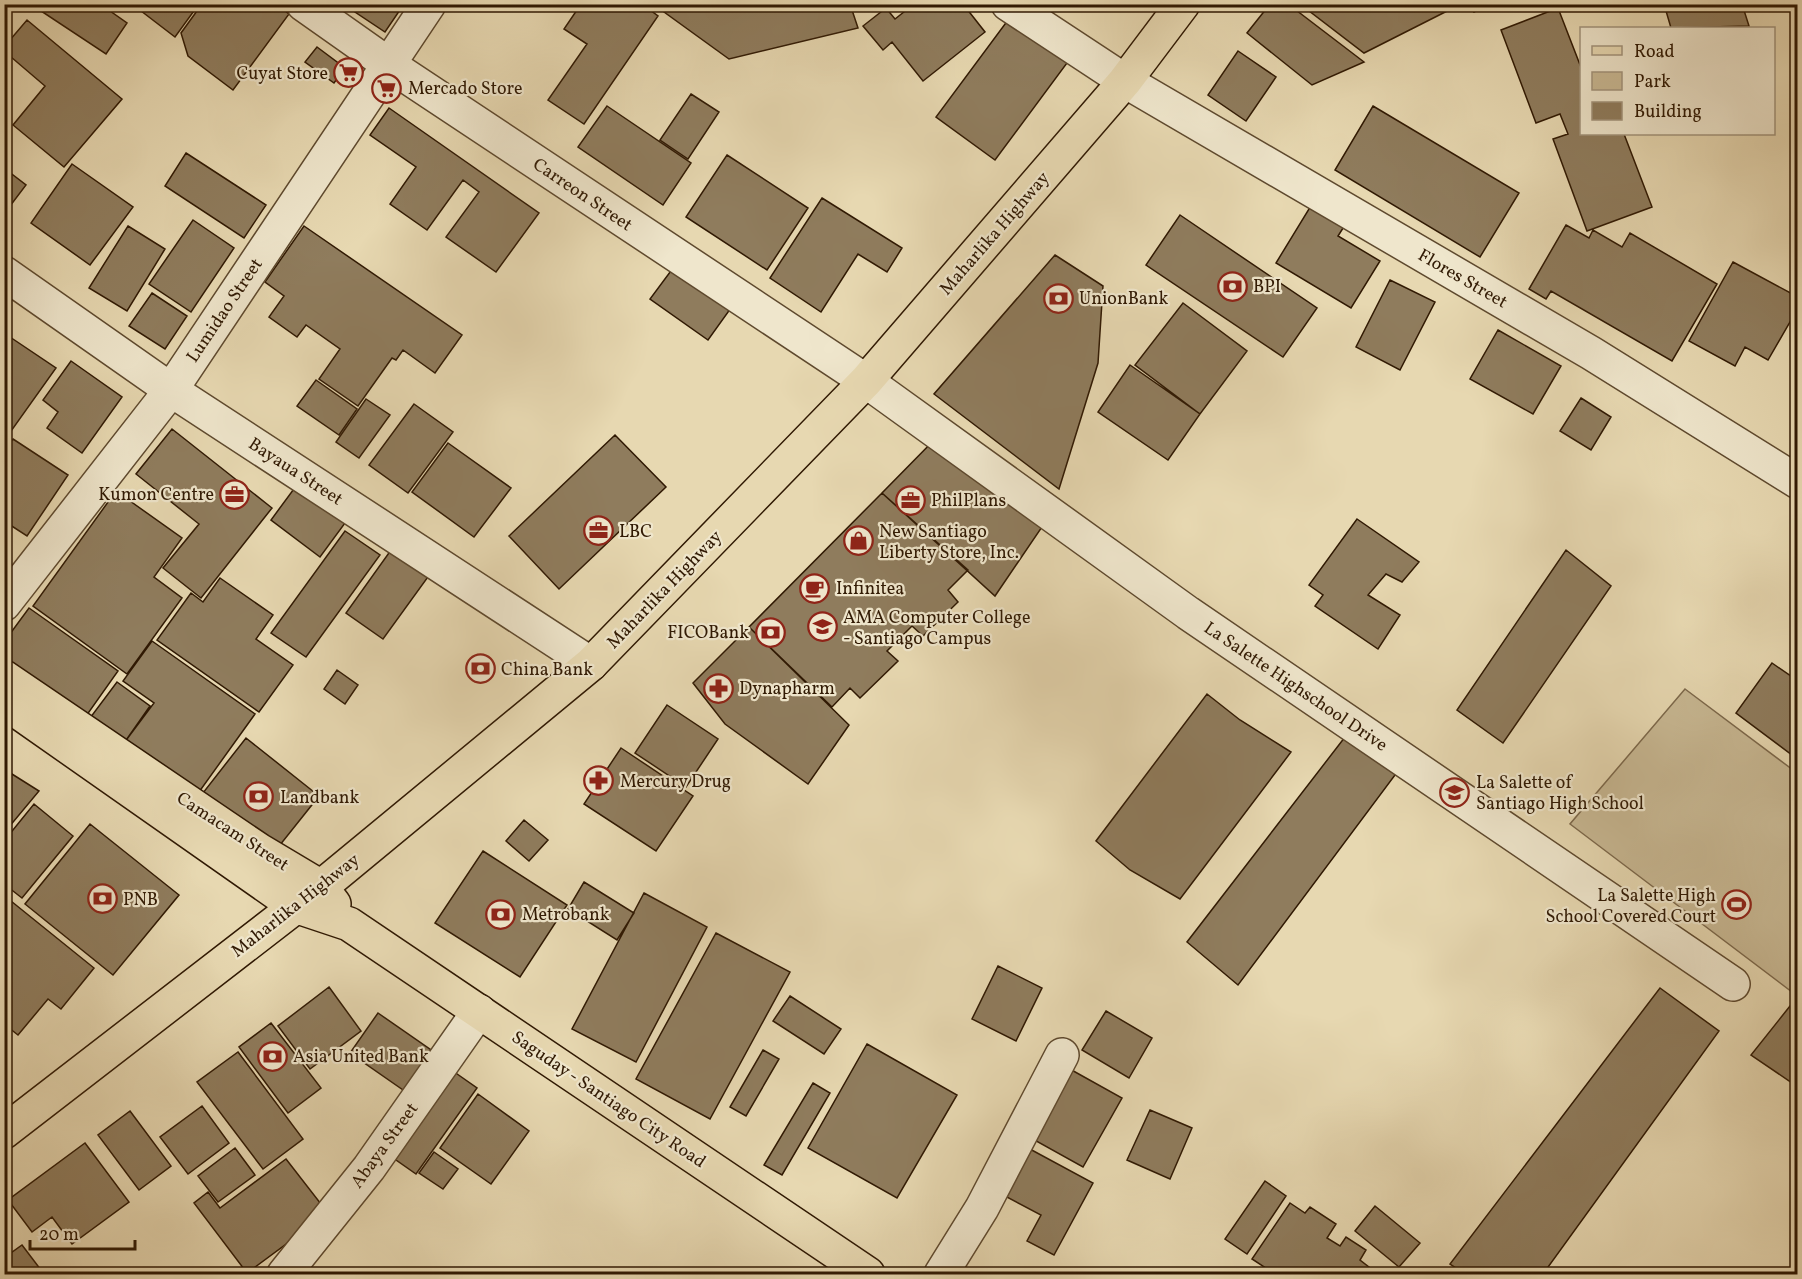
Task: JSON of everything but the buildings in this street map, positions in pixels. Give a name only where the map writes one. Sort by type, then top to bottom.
[{"type":"main road","name":"Maharlika Highway","points":[[4,1132],[321,887],[591,664],[866,381],[1125,81],[1183,4]]},
{"type":"main road","name":"Camacam Street","points":[[4,677],[259,850],[321,887],[349,924]]},
{"type":"main road","name":"Camacam Street","points":[[4,702],[295,906],[349,924]]},
{"type":"main road","name":"Saguday - Santiago City Road","points":[[349,924],[856,1271]]},
{"type":"street","name":"Carreon Street","points":[[303,4],[388,64],[866,381]]},
{"type":"street","name":"Lumidao Street","points":[[4,604],[171,390],[429,4]]},
{"type":"street","name":"Flores Street","points":[[1008,4],[1125,81],[1591,353],[1797,482]]},
{"type":"street","name":"Bayaua Street","points":[[4,273],[171,390],[591,664]]},
{"type":"street","name":"La Salette Highschool Drive","points":[[866,381],[1188,613],[1733,984]]},
{"type":"street","name":"Abaya Street","points":[[284,1275],[369,1168],[479,1011]]},
{"type":"street","points":[[941,1275],[982,1208],[1062,1055]]},
{"type":"green space","name":"La Salette High School Covered Court","points":[[1685,689],[1797,773],[1798,985],[1792,992],[1570,824]]},
{"type":"place","name":"Cuyat Store","points":[[349,73]]},
{"type":"place","name":"Mercado Store","points":[[387,88]]},
{"type":"place","name":"BPI","points":[[1232,286]]},
{"type":"place","name":"UnionBank","points":[[1058,298]]},
{"type":"place","name":"Kumon Centre","points":[[235,494]]},
{"type":"place","name":"PhilPlans","points":[[910,500]]},
{"type":"place","name":"LBC","points":[[598,531]]},
{"type":"place","name":"New Santiago Liberty Store, Inc.","points":[[858,541]]},
{"type":"place","name":"Infinitea","points":[[815,588]]},
{"type":"place","name":"AMA Computer College - Santiago Campus","points":[[822,627]]},
{"type":"place","name":"FICOBank","points":[[770,632]]},
{"type":"place","name":"China Bank","points":[[480,669]]},
{"type":"place","name":"Dynapharm","points":[[718,688]]},
{"type":"place","name":"Mercury Drug","points":[[599,781]]},
{"type":"place","name":"La Salette of Santiago High School","points":[[1455,792]]},
{"type":"place","name":"Landbank","points":[[259,797]]},
{"type":"place","name":"PNB","points":[[102,899]]},
{"type":"place","name":"La Salette High School Covered Court","points":[[1737,905]]},
{"type":"place","name":"Metrobank","points":[[501,914]]},
{"type":"place","name":"Asia United Bank","points":[[272,1056]]}]
